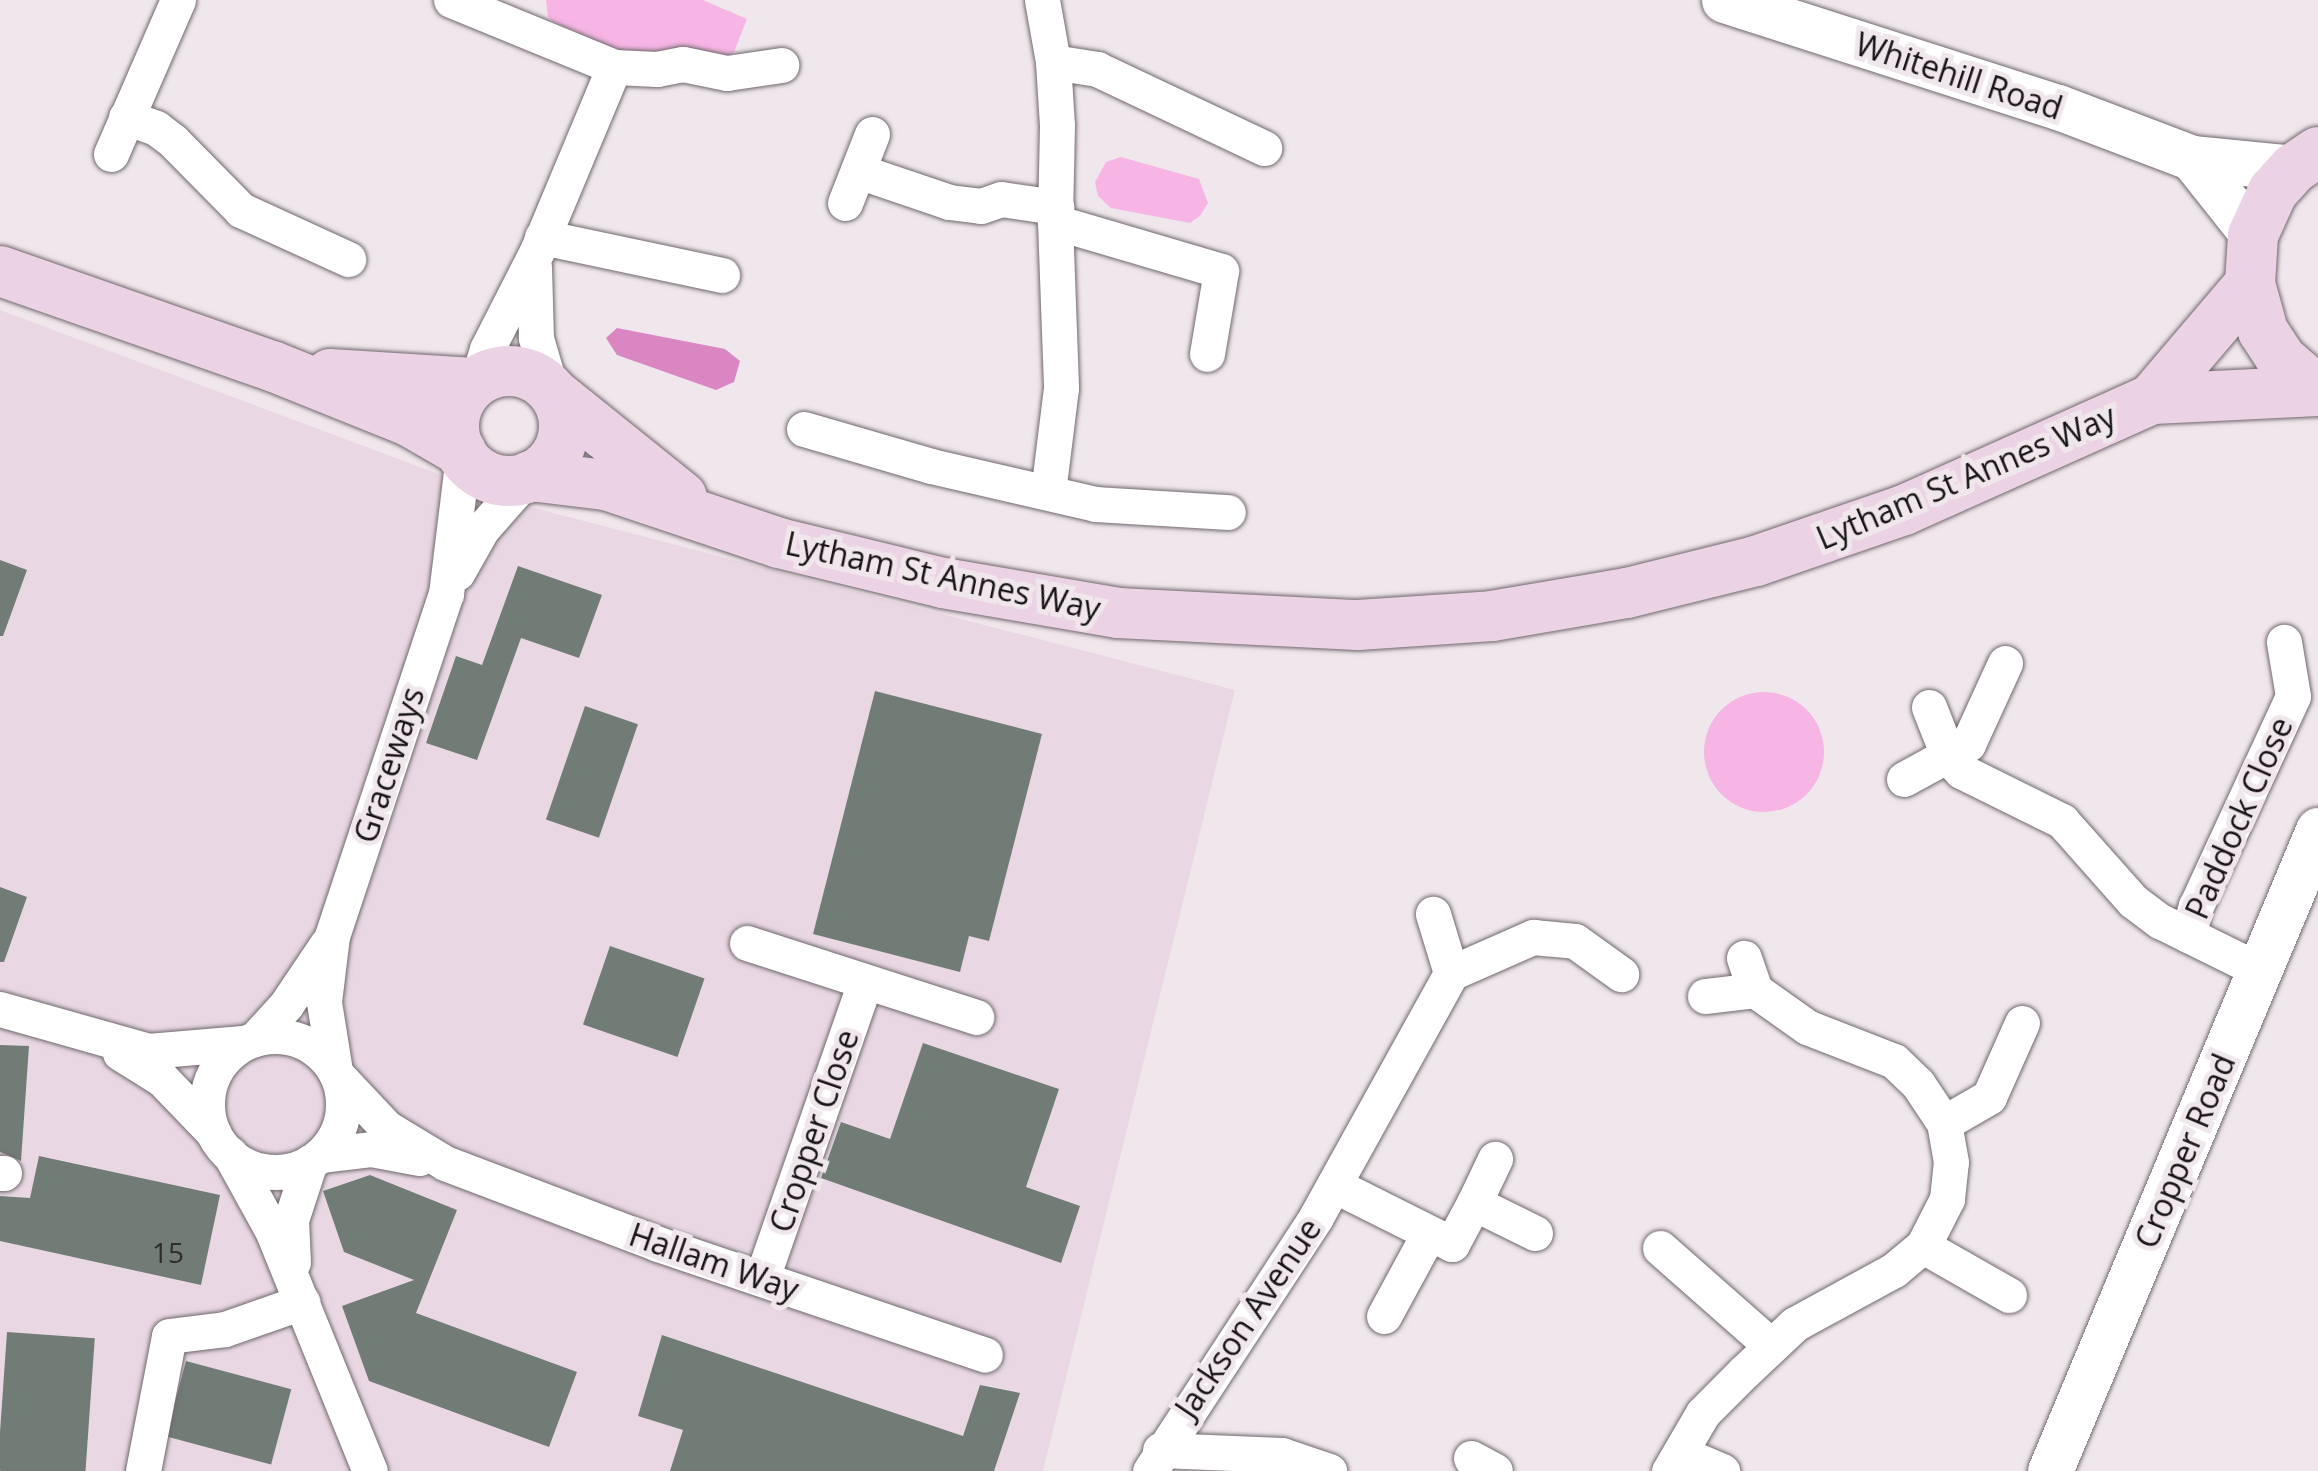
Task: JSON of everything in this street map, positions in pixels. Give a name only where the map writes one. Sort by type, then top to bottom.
[{"type":"main road","name":"Lytham St Annes Way","points":[[2152,399],[2251,259],[2273,192],[2306,160]]},
{"type":"main road","points":[[2251,259],[2262,331],[2281,359],[2318,391]]},
{"type":"main road","points":[[0,271],[272,366],[428,430],[492,478],[529,477],[546,466],[562,442],[562,414],[552,392],[534,377],[513,371],[476,382],[450,378],[352,378],[272,366]]},
{"type":"main road","points":[[462,453],[454,432],[456,413],[476,382]]},
{"type":"main road","name":"Lytham St Annes Way","points":[[529,477],[606,485],[780,543],[943,584],[1118,613],[1358,626],[1492,616],[1627,592],[1756,561],[1904,510],[2152,399],[2318,391]]},
{"type":"main road","name":"Lytham St Annes Way","points":[[552,392],[718,522]]},
{"type":"street","points":[[111,154],[178,0]]},
{"type":"street","points":[[451,0],[521,13],[614,67],[684,64],[727,73],[780,65]]},
{"type":"street","points":[[1042,0],[1053,62],[1061,388],[1048,492]]},
{"type":"street","name":"Whitehill Road","points":[[1724,0],[2058,107],[2192,158],[2306,160]]},
{"type":"street","points":[[1053,62],[1098,69],[1264,148]]},
{"type":"street","points":[[476,382],[487,348],[540,244],[614,67]]},
{"type":"street","points":[[126,117],[156,128],[241,210],[348,259]]},
{"type":"street","points":[[872,134],[852,186],[981,206],[1001,199],[1221,272],[1208,354]]},
{"type":"street","points":[[2192,158],[2251,259]]},
{"type":"street","points":[[540,244],[722,274]]},
{"type":"street","points":[[540,244],[532,314],[552,392]]},
{"type":"street","points":[[804,429],[931,466],[1096,504],[1228,512]]},
{"type":"street","name":"Graceways","points":[[446,594],[462,453]]},
{"type":"street","name":"Graceways","points":[[336,1073],[324,1002],[332,936],[446,594],[482,528],[529,477]]},
{"type":"street","name":"Paddock Close","points":[[2188,936],[2196,906],[2293,696],[2284,642]]},
{"type":"street","points":[[1904,780],[1948,758],[1977,730],[2006,663]]},
{"type":"street","points":[[1929,707],[1948,758]]},
{"type":"street","name":"Paddock Close","points":[[1948,758],[1973,778],[2062,821],[2133,901],[2188,936],[2259,970]]},
{"type":"street","name":"Cropper Road","points":[[2050,1471],[2318,830]]},
{"type":"street","points":[[1433,914],[1451,973],[1514,943],[1543,938],[1575,940],[1621,974]]},
{"type":"street","name":"Graceways","points":[[249,1041],[286,1005],[332,936]]},
{"type":"street","points":[[747,943],[976,1017]]},
{"type":"street","name":"Jackson Avenue","points":[[1155,1460],[1334,1185],[1451,973]]},
{"type":"street","points":[[1705,996],[1750,974],[1807,1027],[1894,1061],[1918,1084],[1944,1123],[1952,1162],[1947,1199],[1923,1246],[1894,1270],[1795,1324],[1703,1414],[1674,1462],[1722,1471]]},
{"type":"street","name":"Cropper Close","points":[[762,1278],[865,983]]},
{"type":"street","points":[[0,1009],[93,1039],[171,1053],[292,1038],[324,1056],[336,1073],[342,1092],[340,1126],[315,1159],[291,1220],[291,1250],[302,1302]]},
{"type":"street","points":[[1944,1123],[1989,1097],[2022,1024]]},
{"type":"street","points":[[93,1039],[162,1078],[222,1143],[268,1172],[315,1159]]},
{"type":"street","points":[[249,1041],[218,1066],[211,1082],[208,1116],[264,1212],[370,1471]]},
{"type":"street","name":"Hallam Way","points":[[336,1073],[387,1128],[444,1162]]},
{"type":"street","name":"Hallam Way","points":[[315,1159],[371,1149],[444,1162],[985,1356]]},
{"type":"street","points":[[1384,1316],[1429,1233],[1452,1244],[1495,1159]]},
{"type":"street","name":"Jackson Avenue","points":[[1334,1185],[1429,1233]]},
{"type":"street","points":[[1474,1204],[1535,1233]]},
{"type":"street","points":[[1923,1246],[2010,1296]]},
{"type":"street","points":[[1660,1248],[1771,1346]]},
{"type":"street","points":[[143,1471],[170,1336],[225,1330],[302,1302]]},
{"type":"street","name":"Jackson Avenue","points":[[1155,1460],[1282,1455],[1329,1471]]},
{"type":"shaded area","points":[[546,0],[703,0],[747,19],[734,52],[724,59],[644,62],[554,22],[548,17]]},
{"type":"shaded area","points":[[1121,157],[1199,179],[1208,203],[1200,216],[1190,223],[1111,208],[1098,196],[1095,182],[1106,162]]},
{"type":"shaded area","points":[[0,310],[519,504],[1235,690],[1043,1471],[0,1471]]},
{"type":"shaded area","points":[[617,328],[725,349],[740,361],[734,382],[716,390],[617,355],[606,338]]},
{"type":"shaded area","points":[[1764,692],[1787,697],[1806,710],[1819,729],[1824,752],[1819,775],[1806,794],[1787,807],[1764,812],[1741,807],[1722,794],[1709,775],[1704,752],[1709,729],[1722,710],[1741,697]]},
{"type":"building","points":[[0,560],[27,570],[3,636],[0,636]]},
{"type":"building","points":[[518,566],[602,595],[579,658],[521,638],[477,760],[426,743],[456,656],[482,665]]},
{"type":"building","points":[[875,691],[1042,734],[989,941],[969,936],[960,972],[813,934]]},
{"type":"building","points":[[585,706],[638,724],[599,838],[546,819]]},
{"type":"building","points":[[0,887],[27,897],[4,962],[0,962]]},
{"type":"building","points":[[610,946],[705,979],[678,1057],[583,1024]]},
{"type":"building","points":[[923,1043],[1059,1089],[1026,1187],[1080,1206],[1061,1263],[821,1178],[841,1122],[890,1139]]},
{"type":"building","points":[[0,1045],[29,1046],[21,1161],[0,1152]]},
{"type":"building","points":[[39,1156],[220,1195],[201,1285],[0,1241],[0,1196],[30,1198]]},
{"type":"building","points":[[370,1175],[457,1210],[416,1313],[577,1372],[549,1447],[369,1381],[342,1306],[414,1280],[344,1252],[323,1191]]},
{"type":"building","points":[[7,1332],[95,1338],[85,1471],[0,1471]]},
{"type":"building","points":[[662,1335],[963,1436],[980,1385],[1020,1393],[994,1471],[670,1471],[683,1430],[638,1416]]},
{"type":"building","points":[[186,1361],[291,1389],[271,1465],[166,1436]]}]
